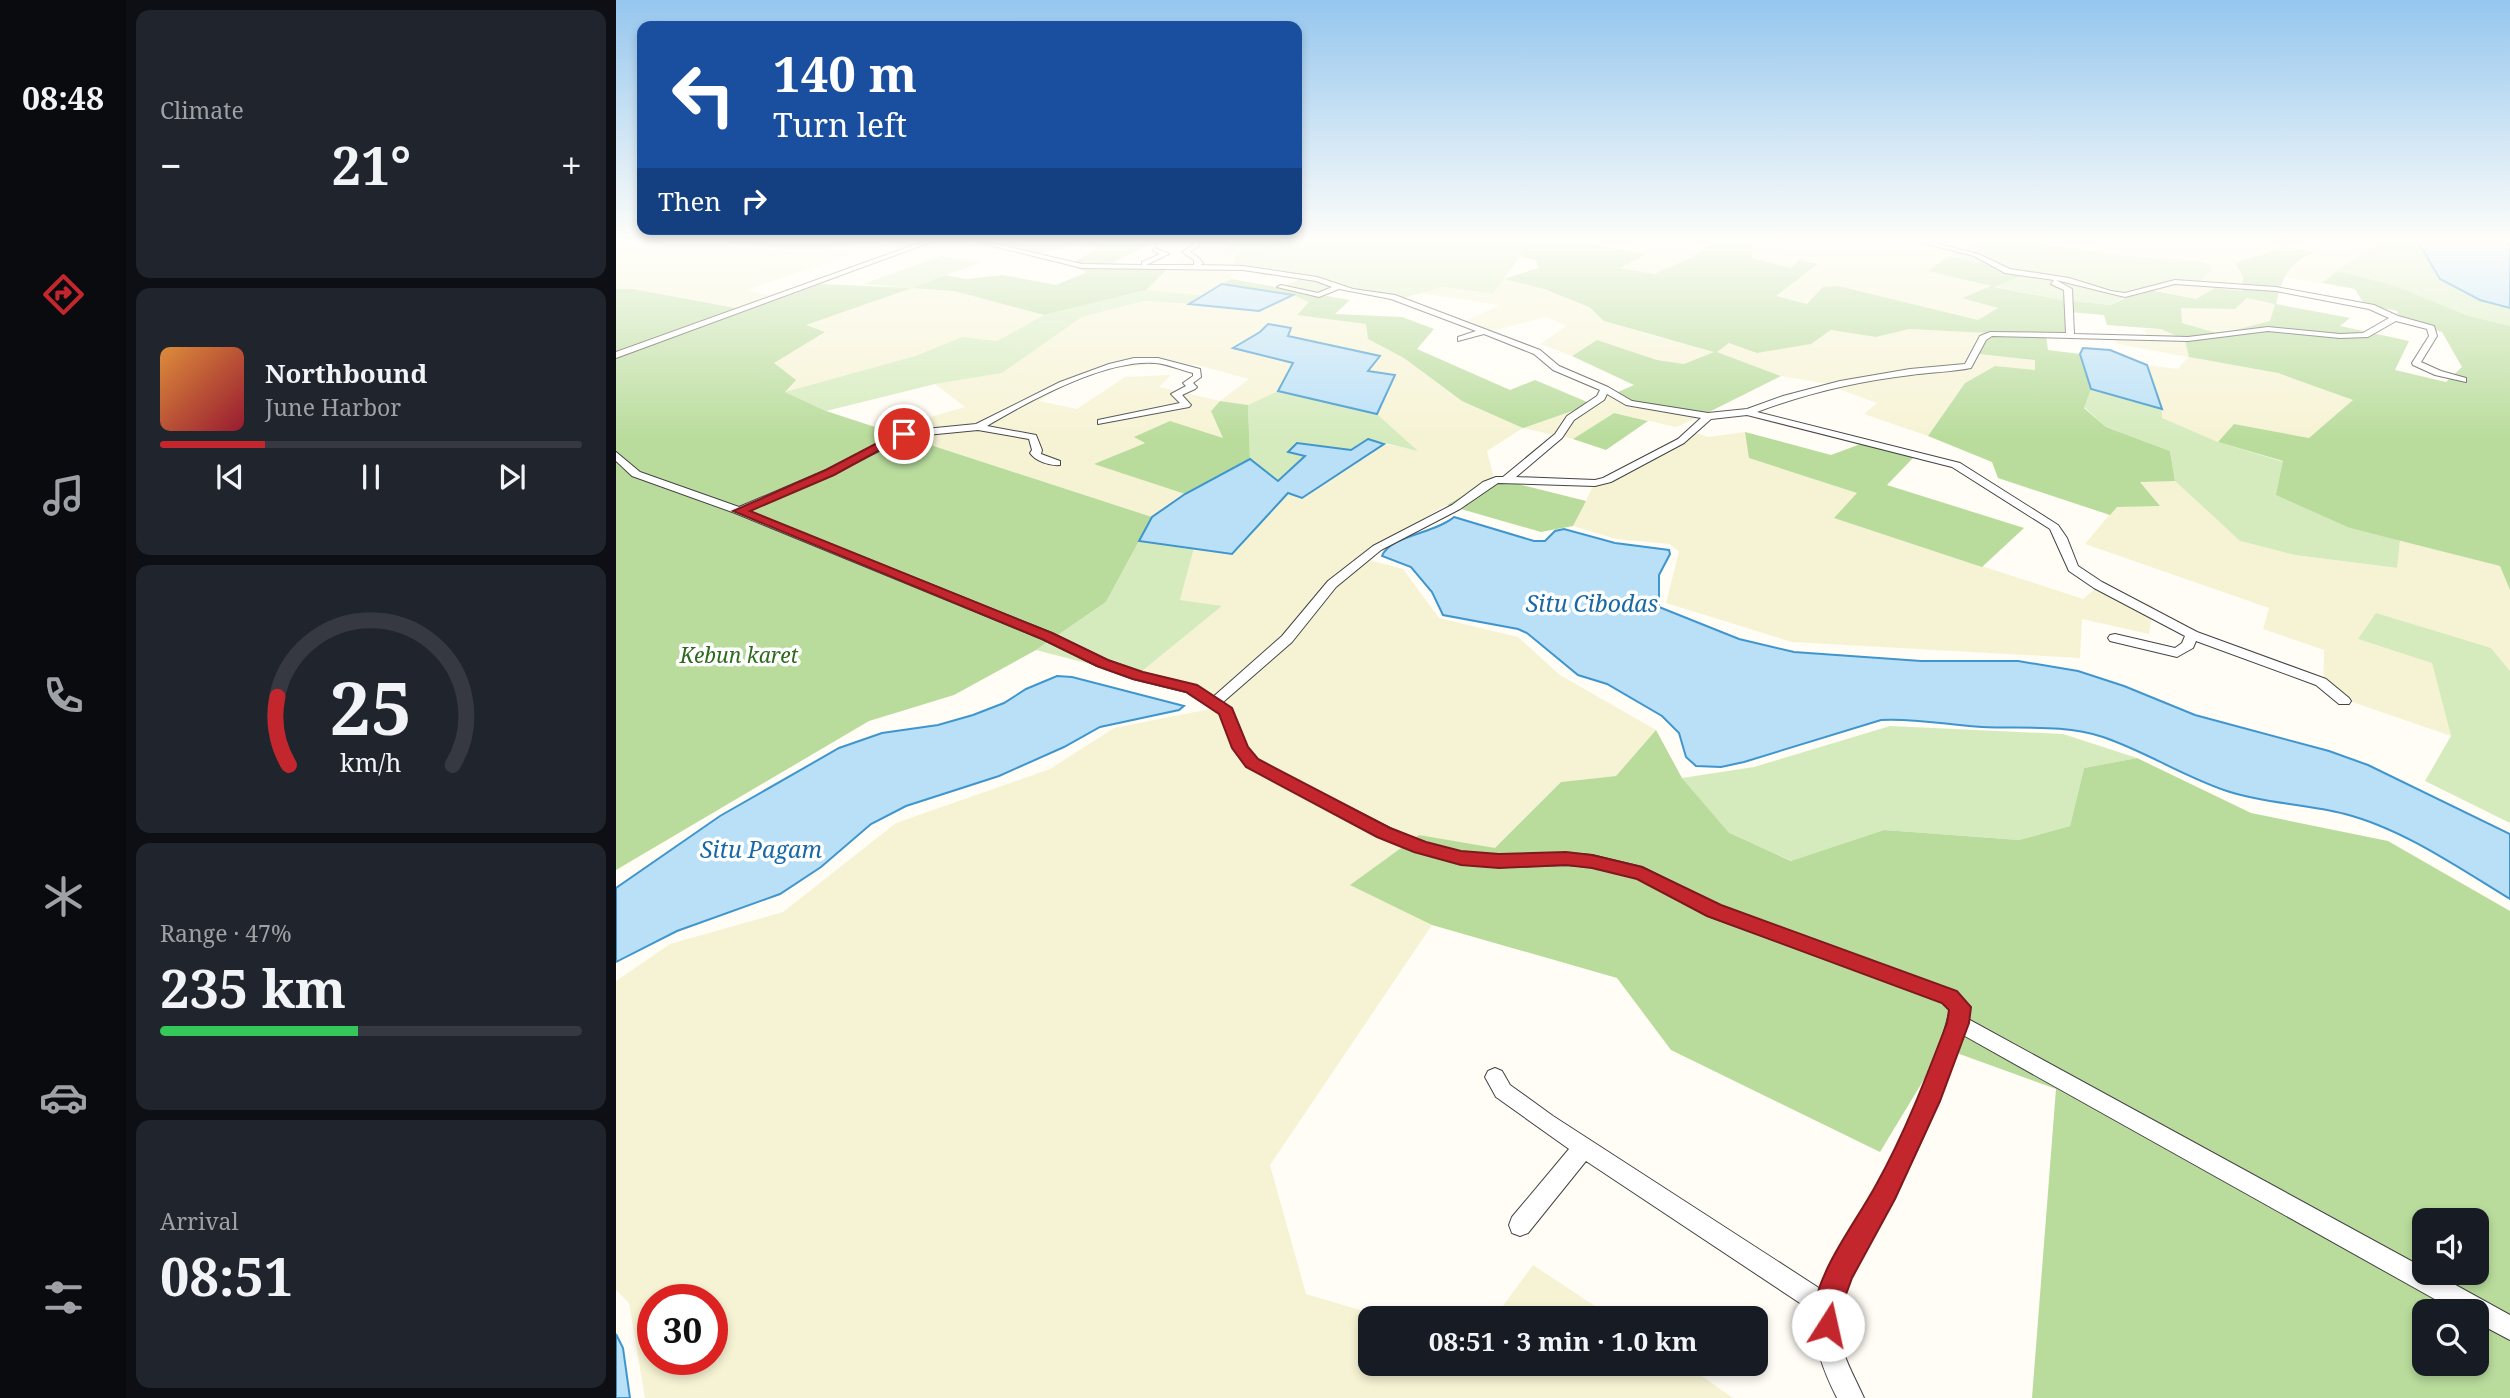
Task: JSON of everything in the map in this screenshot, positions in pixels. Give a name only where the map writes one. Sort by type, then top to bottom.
[{"type":"street","points":[[616,355],[748,307]]},
{"type":"street","points":[[1418,307],[1537,352],[1556,368],[1605,389],[1629,403],[1708,416],[1749,412],[1786,398],[1840,384],[1910,372],[1968,366],[1983,338],[1990,334],[2188,339],[2268,329],[2340,336],[2365,335],[2395,318]]},
{"type":"street","points":[[2069,307],[2070,335]]},
{"type":"street","points":[[2372,307],[2395,318],[2431,328],[2433,336],[2416,363],[2463,380]]},
{"type":"street","points":[[1461,339],[1484,331]]},
{"type":"street","points":[[978,427],[1028,399],[1110,366],[1150,359],[1197,371],[1197,377],[1187,383],[1192,387],[1176,394],[1186,405],[1101,422]]},
{"type":"street","points":[[1506,480],[1559,436],[1570,418],[1601,398],[1605,389]]},
{"type":"street","points":[[1749,412],[1956,465],[2054,527],[2062,538],[2073,568],[2121,598],[2192,635],[2321,682],[2344,701]]},
{"type":"street","points":[[1214,703],[1287,639],[1332,584],[1377,548],[1456,507],[1487,484],[1496,480],[1595,483],[1607,480],[1681,441],[1708,416]]},
{"type":"street","points":[[881,426],[904,434]]},
{"type":"street","points":[[739,511],[830,472],[904,434],[978,427],[1033,437],[1037,456],[1056,463]]},
{"type":"street","points":[[616,455],[636,474],[739,511],[1047,636],[1111,667],[1191,689],[1227,712],[1240,748],[1252,763],[1384,832],[1421,847],[1461,858],[1499,861],[1592,861],[1642,873],[1714,911],[1949,997],[1960,1007],[1958,1023],[1928,1101],[1886,1191],[1841,1272],[1828,1308],[1828,1343],[1851,1398]]},
{"type":"street","points":[[2115,638],[2177,653],[2188,645],[2192,635]]},
{"type":"street","points":[[1958,1023],[2510,1328]]},
{"type":"street","points":[[1495,1077],[1503,1091],[1583,1148],[1828,1308]]},
{"type":"street","points":[[1520,1225],[1583,1148]]},
{"type":"shaded area","points":[[731,307],[754,307],[746,310]]},
{"type":"shaded area","points":[[857,307],[1015,307],[1044,315],[997,341],[962,337],[915,356],[785,392],[773,363],[824,332],[804,326]]},
{"type":"shaded area","points":[[1120,307],[1216,307],[1259,311],[1267,307],[1305,307],[1298,315],[1366,324],[1368,339],[1404,358],[1462,401],[1592,404],[1609,396],[1697,418],[1676,427],[1614,413],[1573,439],[1523,428],[1487,451],[1494,478],[1405,529],[1369,560],[1403,569],[1439,618],[1518,637],[1560,675],[1656,730],[1616,776],[1561,782],[1495,849],[1419,835],[1351,885],[1432,925],[1270,1165],[1306,1294],[1358,1309],[1358,1376],[1702,1376],[1733,1398],[645,1398],[641,1375],[728,1375],[728,1284],[637,1284],[637,1350],[629,1303],[616,1290],[616,981],[670,944],[783,912],[896,823],[1050,769],[1114,728],[1230,705],[1136,676],[1221,607],[1180,600],[1194,548],[1232,554],[1288,493],[1302,498],[1384,444],[1417,450],[1377,414],[1395,375],[1367,371],[1379,356],[1288,335],[1291,329],[1260,332],[1234,347],[1293,363],[1278,391],[1248,405],[1220,401],[1211,410],[1224,438],[1135,436],[1146,442],[1095,464],[1185,494],[1152,517],[884,430],[965,407],[935,384],[1002,373],[1082,317]],"holes":[[[1155,364],[1197,365],[1249,379],[1220,401],[1159,387],[1171,375],[1125,377],[1077,409],[1039,401],[1089,370]]]},
{"type":"shaded area","points":[[1495,307],[1589,307],[1605,321],[1661,338],[1729,342],[1757,353],[1811,344],[1831,330],[1876,337],[1909,329],[1988,333],[1979,354],[2036,360],[2035,371],[1995,366],[1965,383],[1928,436],[1864,414],[1877,403],[1823,383],[1781,376],[1716,352],[1684,364],[1657,360],[1597,340],[1572,356],[1541,344],[1566,326],[1546,317],[1491,331],[1467,320]]},
{"type":"shaded area","points":[[1925,307],[1999,308],[1978,320]]},
{"type":"shaded area","points":[[2274,307],[2270,321],[2220,334],[2182,323],[2181,308]]},
{"type":"shaded area","points":[[2144,329],[2161,329],[2185,340],[2189,357],[2278,373],[2354,400],[2309,438],[2234,424],[2218,442],[2161,418],[2162,409],[2147,365],[2178,369],[2188,357],[2118,344],[2111,337],[2147,337]]},
{"type":"shaded area","points":[[1690,431],[1708,437],[1745,432],[1750,458],[1858,493],[1835,518],[2083,599],[2101,584],[2153,606],[2149,634],[2082,619],[2080,658],[1792,642],[1666,603],[1679,551],[1669,544],[1616,539],[1573,526],[1595,482]]},
{"type":"shaded area","points":[[2139,481],[2175,481],[2240,541],[2295,555],[2396,568],[2400,540],[2500,566],[2510,590],[2510,671],[2491,648],[2358,639],[2432,662],[2451,736],[2323,692],[2324,650],[2263,629],[2269,608],[2085,544],[2116,507],[2159,505]]},
{"type":"shaded area","points":[[1533,1265],[1595,1306],[1503,1306]]},
{"type":"green space","name":"Kebun karet","points":[[616,307],[731,307],[746,310],[754,307],[857,307],[806,325],[825,332],[774,363],[796,380],[785,392],[826,411],[1152,517],[1106,602],[1036,650],[954,695],[869,721],[616,870]]},
{"type":"green space","points":[[1015,307],[1076,307],[1044,315]]},
{"type":"green space","points":[[1076,307],[1120,307],[1082,317],[1002,373],[935,384],[826,411],[785,392],[915,356],[962,337],[997,341],[1044,315]]},
{"type":"green space","points":[[1304,307],[1342,307],[1335,314],[1402,317],[1434,329],[1417,349],[1510,390],[1535,380],[1592,404],[1523,428],[1462,401],[1404,358],[1368,339],[1366,324],[1297,315]]},
{"type":"green space","points":[[1589,307],[1925,307],[1978,320],[1998,308],[1995,307],[2237,307],[2181,308],[2182,323],[2220,334],[2270,321],[2274,307],[2293,307],[2350,318],[2340,326],[2409,341],[2395,370],[2446,382],[2462,367],[2442,332],[2399,320],[2397,311],[2379,307],[2447,307],[2510,326],[2510,590],[2500,566],[2350,528],[2276,495],[2283,461],[2218,442],[2234,424],[2309,438],[2353,400],[2278,373],[2189,357],[2185,340],[2161,329],[2107,325],[2104,315],[2070,312],[2076,335],[2046,336],[2048,350],[2080,354],[2091,389],[2084,408],[2106,427],[2170,451],[2175,481],[2140,482],[2160,506],[2117,507],[2110,515],[1998,478],[1992,462],[1928,436],[1965,383],[1995,366],[2035,370],[2035,360],[1979,354],[1987,333],[1909,329],[1876,337],[1831,330],[1811,344],[1757,353],[1729,343],[1717,352],[1781,376],[1697,418],[1609,396],[1634,385],[1572,356],[1597,340],[1657,360],[1684,364],[1714,352],[1604,321]]},
{"type":"green space","points":[[2447,307],[2510,308],[2510,326]]},
{"type":"green space","points":[[2091,389],[2162,409],[2162,418],[2218,442],[2284,462],[2350,528],[2400,540],[2397,568],[2295,555],[2240,541],[2175,481],[2170,451],[2106,427],[2084,407]]},
{"type":"green space","points":[[1278,391],[1377,414],[1418,451],[1368,439],[1351,450],[1297,443],[1306,455],[1278,481],[1250,459],[1248,405]]},
{"type":"green space","points":[[1220,401],[1248,405],[1250,459],[1185,494],[1094,464],[1145,443],[1134,437],[1170,421],[1223,438],[1211,411]]},
{"type":"green space","points":[[1614,413],[1648,421],[1606,450],[1573,439]]},
{"type":"green space","points":[[1745,432],[1831,455],[1866,442],[1914,457],[1887,485],[2024,528],[1982,567],[1834,518],[1857,493],[1749,458]]},
{"type":"green space","points":[[1494,478],[1586,501],[1573,526],[1541,532],[1447,505]]},
{"type":"green space","points":[[1139,541],[1194,548],[1180,600],[1222,606],[1136,676],[1036,650],[1106,602]]},
{"type":"green space","points":[[2376,613],[2491,648],[2510,671],[2510,823],[2425,781],[2451,736],[2432,663],[2358,639]]},
{"type":"green space","points":[[1890,726],[2063,734],[2137,758],[2084,768],[2070,826],[2019,840],[1884,830],[1792,861],[1729,834],[1682,778],[1754,767]]},
{"type":"green space","points":[[1656,730],[1682,778],[1729,833],[1791,861],[1884,830],[2019,840],[2070,826],[2084,768],[2137,758],[2251,813],[2388,841],[2510,911],[2510,1398],[2032,1398],[2056,1089],[1943,1048],[1880,1152],[1671,1050],[1617,978],[1432,925],[1350,885],[1419,835],[1495,848],[1561,782],[1616,776]]},
{"type":"water","points":[[1221,307],[1267,307],[1259,311]]},
{"type":"water","points":[[1268,324],[1291,328],[1288,336],[1380,356],[1368,371],[1395,375],[1377,414],[1278,391],[1293,363],[1233,348]]},
{"type":"water","points":[[2083,348],[2110,350],[2147,365],[2162,409],[2091,389],[2080,354]]},
{"type":"water","points":[[1368,439],[1384,444],[1302,498],[1288,493],[1232,554],[1139,541],[1152,517],[1185,494],[1250,459],[1278,481],[1305,456],[1288,452],[1297,443],[1351,450]]},
{"type":"water","name":"Situ Cibodas","points":[[1454,517],[1534,541],[1545,541],[1555,531],[1564,529],[1615,543],[1669,550],[1670,554],[1659,575],[1659,607],[1739,639],[1794,652],[1921,661],[2018,661],[2078,671],[2124,686],[2195,715],[2329,751],[2368,765],[2510,834],[2510,899],[2388,829],[2345,814],[2230,792],[2119,743],[2073,730],[1881,720],[1744,762],[1721,767],[1696,766],[1686,757],[1679,733],[1662,716],[1607,684],[1578,675],[1527,633],[1443,615],[1432,592],[1411,567],[1382,556],[1386,549],[1403,539]]},
{"type":"water","name":"Situ Pagam","points":[[1057,676],[1072,677],[1184,706],[1179,710],[1100,727],[1064,747],[999,776],[906,806],[871,824],[821,867],[780,894],[677,931],[616,962],[616,888],[720,816],[839,748],[882,733],[938,725],[973,715],[1004,703],[1026,689]]},
{"type":"water","points":[[616,1334],[623,1348],[630,1398],[616,1398]]},
{"type":"route","points":[[904,434],[830,472],[739,511],[1047,636],[1102,663],[1138,676],[1191,689],[1227,712],[1240,748],[1252,763],[1384,832],[1421,847],[1461,858],[1499,861],[1592,861],[1642,873],[1714,911],[1949,997],[1960,1007],[1958,1023],[1928,1101],[1886,1191],[1841,1272],[1828,1308],[1828,1325]]}]
